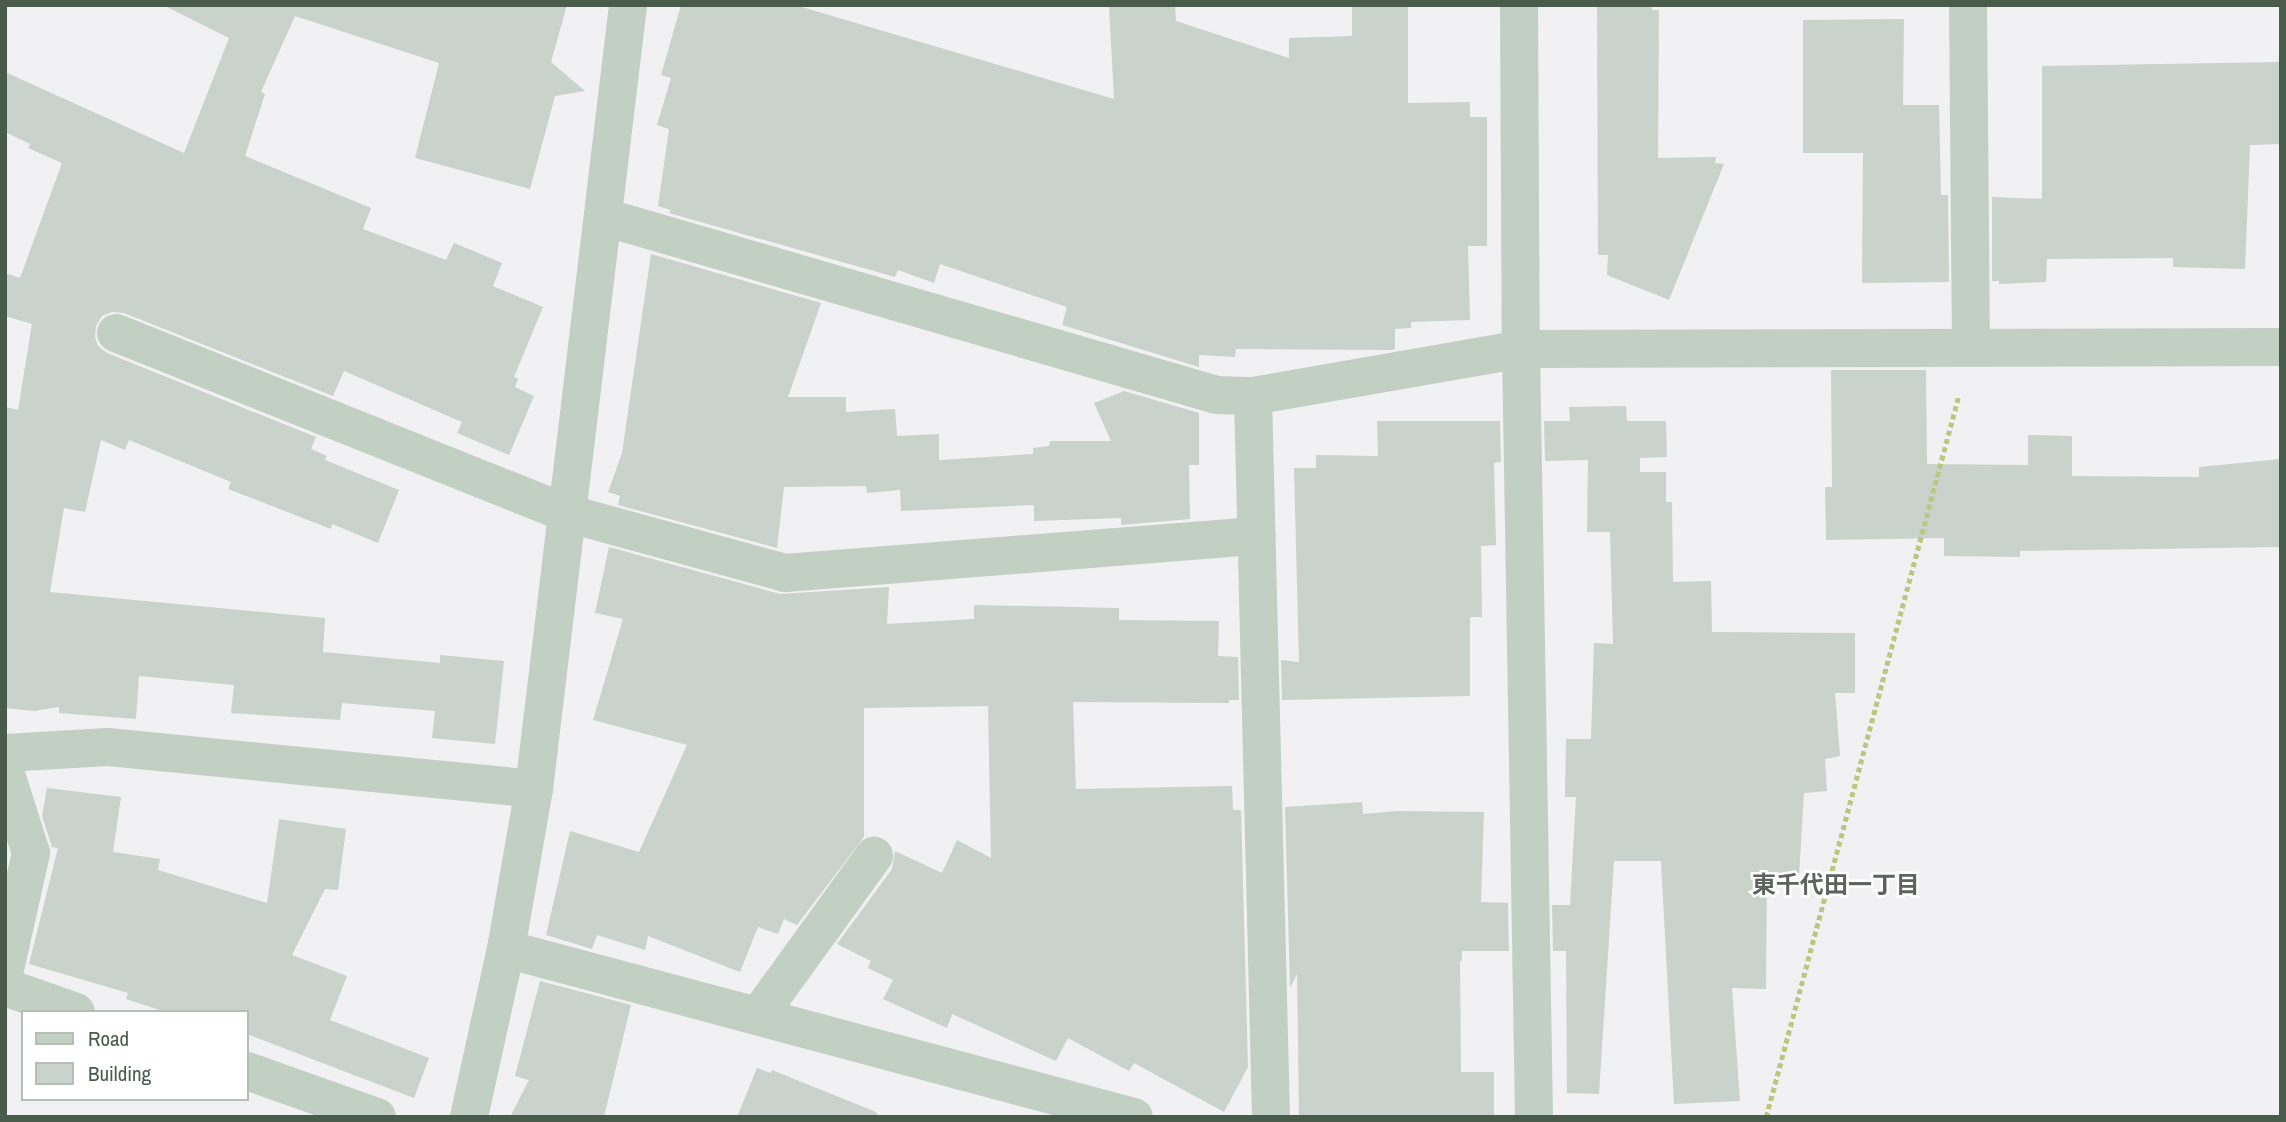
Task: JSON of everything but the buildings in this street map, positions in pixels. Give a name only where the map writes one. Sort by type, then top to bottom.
[{"type":"street","points":[[469,1117],[506,948],[534,789],[628,5]]},
{"type":"street","points":[[1519,5],[1521,349],[1535,1117]]},
{"type":"street","points":[[1968,5],[1971,347]]},
{"type":"street","points":[[604,217],[1217,395],[1253,396],[1521,349],[2281,347]]},
{"type":"street","points":[[116,333],[566,513],[785,573],[1257,537]]},
{"type":"street","points":[[1253,396],[1271,1117]]},
{"type":"street","points":[[5,753],[108,747],[534,789]]},
{"type":"street","points":[[5,771],[31,853],[5,969]]},
{"type":"street","points":[[758,1016],[874,856]]},
{"type":"street","points":[[506,948],[1134,1117]]},
{"type":"street","points":[[5,987],[70,1010]]},
{"type":"street","points":[[248,1071],[377,1117]]},
{"type":"path","points":[[1766,1117],[1971,347]]},
{"type":"district","name":"東千代田一丁目","points":[[1836,885]]}]
